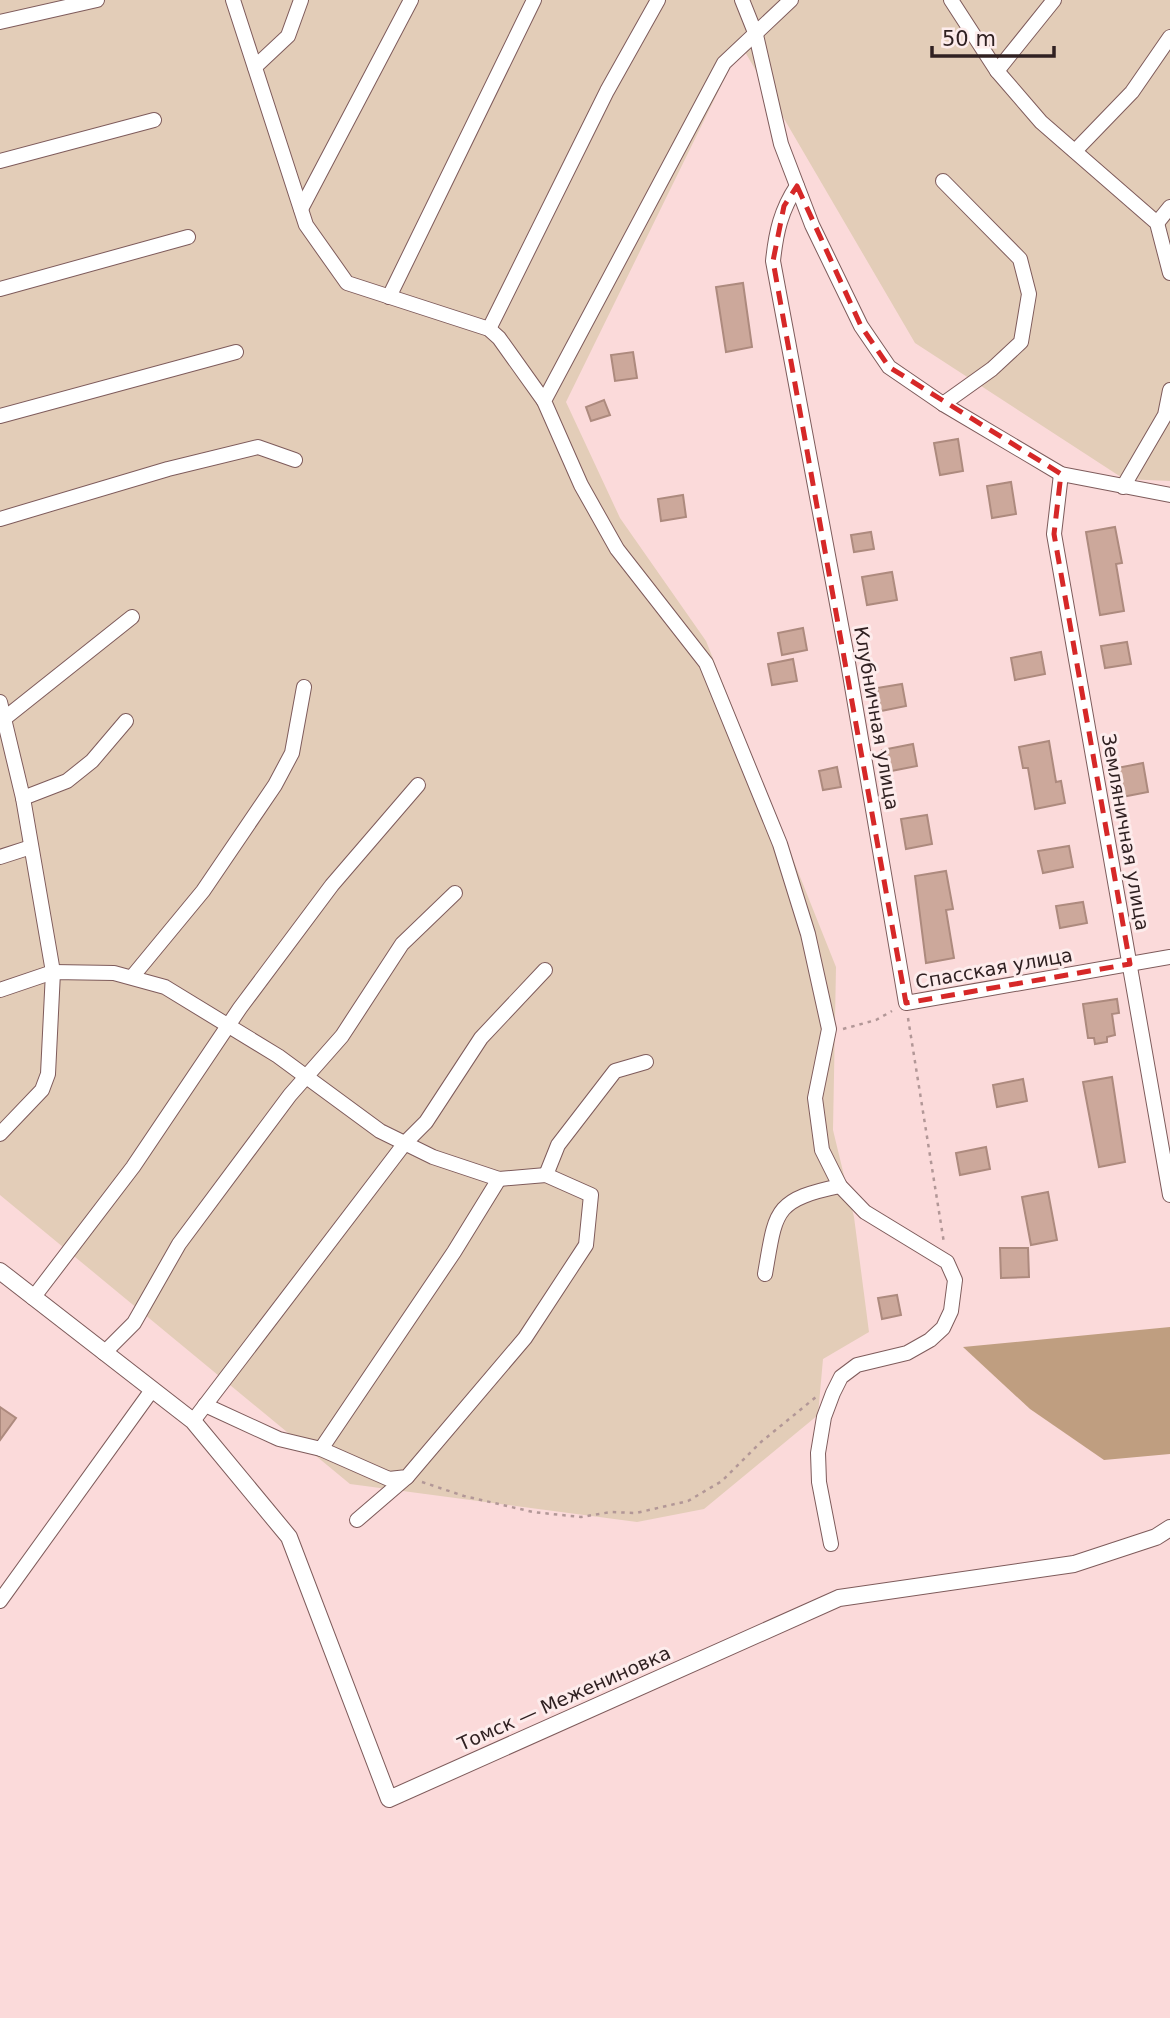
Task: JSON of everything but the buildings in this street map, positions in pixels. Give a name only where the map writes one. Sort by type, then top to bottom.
[{"type":"street","points":[[0,22],[97,0]]},
{"type":"street","points":[[233,0],[306,225],[347,283],[489,329],[499,338],[544,401],[581,485],[617,549],[706,663],[780,844],[808,934],[829,1029],[815,1098],[822,1150],[840,1186],[865,1212],[947,1262],[955,1280],[951,1311],[943,1328],[930,1340],[907,1353],[857,1365],[841,1377],[833,1393],[824,1417],[818,1453],[819,1482],[831,1545]]},
{"type":"street","points":[[255,67],[288,36],[301,0]]},
{"type":"street","points":[[301,209],[411,0]]},
{"type":"street","points":[[388,297],[534,0]]},
{"type":"street","points":[[489,329],[607,91],[658,0]]},
{"type":"street","points":[[742,0],[757,35],[781,144],[812,225],[861,326],[889,367],[943,404],[1061,474],[1170,495]]},
{"type":"street","points":[[544,401],[724,63],[757,35],[791,0]]},
{"type":"street","points":[[951,0],[997,71],[1041,122],[1164,223]]},
{"type":"street","points":[[997,71],[1054,0]]},
{"type":"street","points":[[1074,151],[1132,92],[1170,37]]},
{"type":"street","points":[[0,161],[154,120]]},
{"type":"street","points":[[943,181],[1020,259],[1028,294],[1021,342],[992,369],[943,404]]},
{"type":"street","name":"Клубничная улица","points":[[797,186],[784,206],[776,230],[773,261],[847,657],[906,1003]]},
{"type":"street","points":[[1170,207],[1164,223],[1170,273]]},
{"type":"street","points":[[0,289],[188,237]]},
{"type":"street","points":[[0,416],[236,352]]},
{"type":"street","points":[[1123,487],[1165,415],[1170,390]]},
{"type":"street","points":[[0,519],[168,469],[258,447],[295,460]]},
{"type":"street","name":"Земляничная улица","points":[[1061,474],[1054,534],[1170,1195]]},
{"type":"street","points":[[3,721],[132,617]]},
{"type":"street","points":[[132,977],[203,891],[275,785],[292,753],[304,687]]},
{"type":"street","points":[[0,702],[23,798],[53,972],[48,1074],[42,1090],[0,1134]]},
{"type":"street","points":[[23,798],[67,781],[92,761],[126,721]]},
{"type":"street","points":[[33,1298],[133,1167],[229,1024],[331,885],[418,785]]},
{"type":"street","points":[[0,858],[31,847]]},
{"type":"street","points":[[104,1353],[134,1323],[179,1244],[305,1076],[342,1036],[402,944],[455,893]]},
{"type":"street","name":"Спасская улица","points":[[906,1003],[1170,957]]},
{"type":"street","points":[[0,1270],[193,1421],[405,1143],[426,1122],[481,1038],[545,970]]},
{"type":"street","points":[[0,990],[53,972],[114,974],[165,988],[229,1024],[380,1131],[433,1157],[499,1179],[546,1175],[591,1195],[586,1245],[525,1338],[407,1477],[357,1520]]},
{"type":"street","points":[[546,1175],[558,1145],[615,1071],[646,1062]]},
{"type":"street","points":[[321,1449],[454,1252],[499,1179]]},
{"type":"street","points":[[765,1274],[780,1211],[796,1197],[840,1186]]},
{"type":"street","points":[[0,1601],[152,1390]]},
{"type":"street","points":[[205,1405],[279,1440],[321,1449],[389,1479],[407,1477]]},
{"type":"street","name":"Томск — Межениновка","points":[[193,1421],[289,1537],[389,1799],[839,1598],[1074,1563],[1156,1537],[1170,1528]]},
{"type":"path","name":"Спасская улица","points":[[829,1029],[876,1020],[906,1003]]},
{"type":"path","points":[[906,1003],[947,1262]]},
{"type":"path","points":[[407,1477],[464,1496],[533,1512],[581,1517],[611,1512],[636,1513],[688,1501],[722,1481],[761,1441],[812,1398],[833,1393]]},
{"type":"highlighted area","points":[[797,186],[861,326],[889,367],[1061,474],[1054,534],[1130,964],[906,1003],[773,261],[784,206]]},
{"type":"shaded area","points":[[0,0],[1170,0],[1170,481],[1124,479],[915,343],[741,45],[566,402],[620,518],[706,641],[836,967],[833,1130],[854,1217],[869,1332],[823,1359],[818,1415],[704,1509],[637,1522],[350,1484],[0,1195]]},
{"type":"shaded area","points":[[1170,1327],[1170,1454],[1104,1460],[1030,1409],[963,1347]]}]
